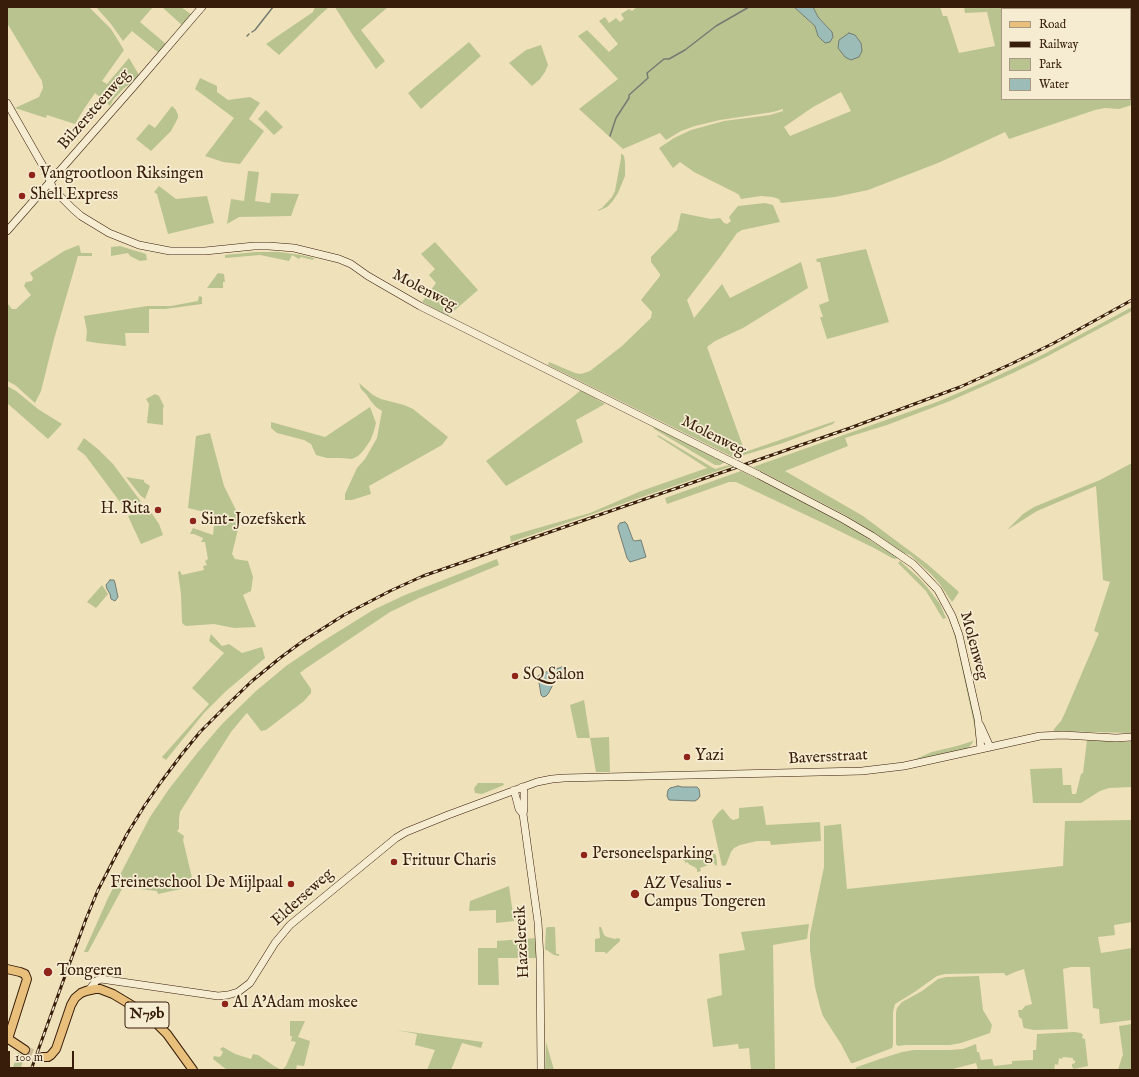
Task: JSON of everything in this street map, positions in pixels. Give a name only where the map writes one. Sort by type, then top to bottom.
[{"type":"main road","name":"Bilzersteenweg","points":[[7,231],[202,7]]},
{"type":"main road","points":[[7,103],[47,173],[56,193],[81,216],[109,234],[139,245],[170,252],[188,252],[254,246],[294,248],[319,254],[368,276]]},
{"type":"main road","name":"Molenweg","points":[[319,254],[328,255],[345,261],[420,306],[757,474],[843,519],[872,536],[912,564],[930,580],[944,600],[956,626],[978,719],[981,749]]},
{"type":"main road","name":"Molenweg","points":[[978,719],[990,747]]},
{"type":"main road","name":"Baversstraat","points":[[522,787],[552,779],[862,771],[904,766],[1040,736],[1132,737]]},
{"type":"main road","name":"Elderseweg","points":[[89,990],[96,981],[101,980],[218,996],[238,992],[250,983],[275,943],[290,925],[396,838],[406,832],[522,787]]},
{"type":"main road","name":"Hazelereik","points":[[522,787],[524,791],[523,814],[538,922],[540,959],[541,1070]]},
{"type":"main road","name":"Hazelereik","points":[[514,790],[519,808],[523,814]]},
{"type":"main road","points":[[7,969],[25,974],[27,979],[8,1039],[25,1050]]},
{"type":"main road","name":"N79b","points":[[89,990],[95,989],[106,991],[146,1014],[167,1034],[193,1070]]},
{"type":"main road","points":[[46,1056],[53,1053],[58,1043],[73,1001],[81,993],[89,990]]},
{"type":"green space","points":[[7,7],[89,7],[111,29],[124,50],[102,81],[107,84],[129,58],[139,75],[133,82],[124,88],[113,100],[110,106],[95,93],[75,124],[47,115],[46,118],[15,108],[39,97],[43,88],[42,81],[7,23]]},
{"type":"green space","points":[[96,7],[153,7],[140,22],[166,44],[159,53],[132,31],[123,41]]},
{"type":"green space","points":[[162,7],[181,7],[192,15],[183,26]]},
{"type":"green space","points":[[315,7],[329,7],[279,55],[266,44],[313,12]]},
{"type":"green space","points":[[335,7],[388,7],[361,30],[385,61],[376,69],[352,34]]},
{"type":"green space","points":[[637,7],[794,7],[815,26],[818,36],[832,32],[818,17],[813,7],[940,7],[943,16],[947,16],[959,53],[995,46],[987,12],[965,13],[964,7],[1132,7],[1132,105],[1119,109],[1105,108],[1095,110],[1009,139],[1005,132],[938,163],[868,190],[835,197],[781,203],[779,199],[773,197],[761,196],[741,199],[736,193],[694,172],[680,162],[673,168],[659,148],[674,138],[691,130],[724,121],[770,115],[783,111],[783,109],[695,126],[681,131],[666,140],[660,133],[623,149],[579,109],[618,79],[578,36],[587,30],[609,52],[618,44],[599,21],[605,17],[609,23],[616,18],[620,22],[624,19],[621,14],[629,9],[632,11]],"holes":[[[841,92],[851,111],[790,136],[784,127],[813,107]]]},
{"type":"green space","points":[[469,42],[481,56],[421,109],[408,93]]},
{"type":"green space","points":[[541,45],[548,65],[540,79],[532,86],[509,63],[526,50]]},
{"type":"green space","points":[[200,78],[217,86],[217,92],[228,100],[250,97],[260,103],[249,119],[264,131],[240,164],[223,162],[205,156],[234,118],[195,89]]},
{"type":"green space","points":[[172,106],[176,110],[178,118],[171,131],[151,151],[136,139],[149,124],[155,128]]},
{"type":"green space","points":[[266,110],[283,127],[274,135],[258,119]]},
{"type":"green space","points":[[621,154],[624,156],[625,176],[618,193],[612,202],[607,207],[598,211],[612,197],[615,191]]},
{"type":"green space","points":[[248,171],[259,172],[255,201],[270,203],[271,193],[299,194],[291,216],[239,217],[227,224],[231,199],[244,201]]},
{"type":"green space","points":[[159,186],[176,199],[207,196],[214,223],[168,234],[157,194],[154,192]]},
{"type":"green space","points":[[765,203],[773,205],[780,222],[742,230],[737,233],[687,300],[694,318],[722,284],[730,298],[801,262],[808,288],[743,328],[715,341],[707,347],[745,452],[835,421],[833,424],[783,443],[735,458],[548,365],[549,362],[581,374],[590,371],[622,346],[651,318],[652,312],[641,300],[660,276],[651,262],[651,257],[677,230],[681,213],[711,219],[720,218],[727,224],[731,221],[729,217],[738,206]]},
{"type":"green space","points":[[435,242],[478,290],[448,316],[422,302],[436,283],[429,275],[435,269],[421,254]]},
{"type":"green space","points":[[79,245],[81,253],[92,253],[92,256],[78,256],[54,339],[41,391],[35,403],[15,385],[7,381],[7,301],[12,309],[16,309],[31,295],[24,286],[26,282],[32,281],[33,278],[30,273],[64,251]]},
{"type":"green space","points":[[120,246],[146,254],[147,260],[140,261],[130,256],[128,253],[111,256],[111,247]]},
{"type":"green space","points":[[866,249],[889,322],[827,339],[820,317],[823,317],[819,305],[829,301],[820,262],[817,262],[816,259]]},
{"type":"green space","points":[[256,252],[279,252],[314,258],[313,260],[301,257],[299,259],[292,255],[289,261],[260,255],[225,258],[225,255]]},
{"type":"green space","points":[[218,273],[224,274],[225,282],[223,282],[223,288],[207,288]]},
{"type":"green space","points":[[199,296],[202,297],[202,304],[165,309],[149,309],[149,333],[125,333],[126,346],[86,341],[87,331],[84,316],[147,306],[171,306],[198,301]]},
{"type":"green space","points":[[1132,307],[1132,311],[1013,373],[950,401],[887,425],[845,438],[848,446],[785,471],[863,516],[926,563],[959,592],[952,602],[931,574],[910,555],[904,553],[845,515],[753,467],[937,402],[1044,354]]},
{"type":"green space","points":[[359,383],[373,395],[381,399],[413,409],[448,437],[442,445],[369,486],[371,494],[352,500],[345,500],[345,494],[357,468],[365,459],[377,438],[382,411],[370,400],[361,389]]},
{"type":"green space","points":[[7,386],[16,391],[38,409],[62,424],[48,439],[7,403]]},
{"type":"green space","points":[[581,390],[605,404],[576,420],[583,442],[506,486],[486,461]]},
{"type":"green space","points":[[155,394],[159,396],[164,406],[163,425],[147,423],[149,404],[146,399]]},
{"type":"green space","points":[[370,407],[376,423],[373,434],[363,451],[352,459],[327,458],[316,455],[311,444],[304,440],[277,433],[271,428],[271,422],[325,437]]},
{"type":"green space","points":[[653,426],[725,462],[720,465],[715,465],[654,429]]},
{"type":"green space","points":[[210,433],[224,486],[240,521],[232,554],[235,559],[248,561],[253,577],[251,591],[243,595],[256,627],[234,628],[214,624],[186,626],[182,622],[181,594],[178,572],[180,571],[182,575],[204,570],[203,566],[207,565],[205,561],[208,559],[205,542],[201,542],[203,538],[190,534],[193,528],[213,535],[215,518],[213,514],[188,508],[196,436]]},
{"type":"green space","points":[[658,435],[715,469],[729,465],[732,466],[511,542],[510,536],[590,513],[641,491],[707,468],[657,436]]},
{"type":"green space","points":[[84,438],[113,464],[142,503],[126,510],[85,455],[77,449]]},
{"type":"green space","points":[[1132,463],[1132,733],[1054,731],[1064,715],[1099,633],[1094,631],[1110,582],[1103,580],[1096,486],[1037,511],[1007,530],[1023,514],[1034,507],[1100,480]]},
{"type":"green space","points":[[741,471],[789,494],[853,529],[898,558],[892,558],[823,523],[736,482],[729,482],[667,504],[665,498]]},
{"type":"green space","points":[[126,477],[144,480],[144,482],[150,486],[145,499],[140,495]]},
{"type":"green space","points":[[146,508],[151,512],[159,524],[163,535],[141,544],[128,516]]},
{"type":"green space","points":[[497,559],[499,565],[419,598],[390,612],[305,669],[300,673],[311,689],[311,693],[304,701],[266,730],[261,731],[247,713],[231,732],[180,812],[179,829],[177,831],[184,836],[183,840],[193,882],[192,885],[190,887],[158,894],[157,891],[123,887],[88,952],[84,952],[108,898],[150,817],[169,789],[198,752],[222,724],[256,691],[286,666],[373,610],[405,595]]},
{"type":"green space","points":[[900,561],[927,587],[940,604],[946,618],[943,619],[926,591],[898,563]]},
{"type":"green space","points":[[102,585],[108,594],[96,608],[87,602]]},
{"type":"green space","points":[[950,620],[953,625],[975,719],[977,738],[956,641]]},
{"type":"green space","points":[[211,634],[222,646],[229,644],[242,653],[262,647],[265,658],[225,692],[204,713],[166,760],[162,757],[209,704],[192,688],[224,653],[209,641]]},
{"type":"green space","points":[[584,700],[590,738],[577,738],[570,705]]},
{"type":"green space","points":[[609,737],[610,772],[596,772],[590,738]]},
{"type":"green space","points":[[1087,740],[1132,741],[1132,787],[1109,788],[1100,791],[1081,803],[1033,803],[1030,769],[1062,768],[1063,785],[1071,785],[1072,794],[1076,794],[1081,774],[1083,773]]},
{"type":"green space","points":[[973,741],[966,750],[911,762],[932,752]]},
{"type":"green space","points":[[478,783],[503,783],[504,785],[482,794],[475,793],[474,788]]},
{"type":"green space","points":[[763,806],[766,825],[820,822],[821,841],[771,845],[770,841],[757,841],[740,845],[734,848],[726,865],[722,866],[712,821],[723,809],[733,820],[739,818],[739,808]]},
{"type":"green space","points":[[1132,820],[1132,922],[1114,925],[1115,935],[1098,937],[1101,953],[1132,948],[1132,1020],[1100,1024],[1099,1009],[1093,1008],[1090,967],[1071,967],[1063,969],[1068,1029],[1034,1030],[1024,1028],[1022,1019],[1019,1017],[1018,1010],[1022,1010],[1025,1006],[1032,1004],[1024,969],[1006,976],[1004,973],[945,974],[937,976],[895,1004],[893,1012],[892,1048],[851,1063],[823,1016],[815,987],[810,950],[810,934],[824,867],[824,826],[841,824],[847,889],[1063,866],[1065,821]]},
{"type":"green space","points":[[713,853],[716,855],[717,865],[716,866],[714,863],[700,868],[701,871],[698,872],[697,868],[696,869],[680,859],[680,857],[713,857]]},
{"type":"green space","points":[[509,886],[514,921],[496,923],[496,910],[469,911],[470,901]]},
{"type":"green space","points":[[809,924],[807,939],[773,945],[775,1070],[751,1070],[749,1048],[739,1049],[738,1044],[713,1047],[707,999],[722,995],[719,954],[745,950],[741,932]]},
{"type":"green space","points":[[555,927],[556,954],[559,954],[559,956],[554,955],[545,949],[546,928]]},
{"type":"green space","points":[[599,927],[601,927],[604,935],[607,937],[620,939],[620,941],[606,954],[605,952],[595,952],[595,939],[600,938]]},
{"type":"green space","points":[[537,938],[538,958],[498,958],[499,985],[478,985],[478,948],[497,948],[497,941]]},
{"type":"green space","points":[[979,976],[983,1010],[992,1025],[990,1033],[961,1043],[950,1045],[898,1046],[896,1044],[896,1013],[897,1008],[902,1002],[922,991],[938,979],[946,977]]},
{"type":"green space","points":[[290,1021],[305,1021],[298,1037],[310,1041],[304,1066],[297,1065],[296,1070],[282,1070],[286,1066],[296,1042],[291,1041],[292,1036],[290,1036]]},
{"type":"green space","points":[[1132,1024],[1132,1070],[1118,1070],[1123,1055],[1119,1026]]},
{"type":"green space","points":[[396,1030],[483,1042],[481,1048],[462,1043],[451,1070],[427,1070],[435,1050],[415,1045],[417,1034]]},
{"type":"green space","points":[[1081,1033],[1083,1035],[1082,1038],[1085,1039],[1088,1066],[1074,1069],[1072,1067],[1072,1064],[1075,1063],[1073,1058],[1063,1057],[1062,1059],[1059,1058],[1058,1065],[1055,1064],[1054,1070],[978,1070],[976,1063],[949,1070],[854,1070],[857,1067],[902,1052],[914,1050],[963,1049],[976,1044],[977,1052],[979,1052],[981,1060],[992,1059],[994,1066],[1012,1064],[1012,1061],[1033,1060],[1033,1050],[1036,1050],[1037,1034]]},
{"type":"green space","points":[[546,1042],[554,1070],[545,1070]]},
{"type":"green space","points":[[223,1047],[235,1054],[251,1059],[253,1054],[258,1055],[282,1070],[227,1070],[213,1059],[214,1056],[221,1056],[223,1052],[220,1049]]},
{"type":"green space","points":[[18,1053],[25,1056],[20,1070],[12,1070]]},
{"type":"water","points":[[794,7],[813,7],[818,17],[832,32],[833,37],[830,42],[825,43],[818,36],[815,26]]},
{"type":"water","points":[[849,33],[855,35],[861,43],[862,51],[859,57],[851,60],[845,57],[838,48],[839,40]]},
{"type":"water","points":[[625,522],[633,540],[641,540],[646,557],[630,562],[627,558],[618,528],[620,523]]},
{"type":"water","points":[[110,580],[114,580],[115,583],[118,597],[115,601],[111,599],[106,585]]},
{"type":"water","points":[[563,667],[564,670],[557,677],[548,694],[543,697],[541,695],[538,676]]},
{"type":"water","points":[[678,786],[697,787],[699,789],[700,796],[695,801],[669,800],[667,796],[668,790]]},
{"type":"waterway","points":[[252,32],[273,7]]},
{"type":"waterway","points":[[610,136],[616,118],[629,98],[629,95],[648,78],[647,73],[664,59],[669,59],[685,50],[716,26],[749,7]]},
{"type":"tunnel","points":[[25,1050],[43,1057]]},
{"type":"railway","points":[[31,1070],[98,890],[127,834],[145,805],[200,732],[252,681],[303,641],[344,615],[423,576],[850,428],[960,387],[1054,343],[1132,300]]},
{"type":"place","name":"Vangrootloon Riksingen","points":[[32,175]]},
{"type":"place","name":"Shell Express","points":[[22,196]]},
{"type":"place","name":"H. Rita","points":[[158,510]]},
{"type":"place","name":"Sint-Jozefskerk","points":[[193,521]]},
{"type":"place","name":"SQ Salon","points":[[515,676]]},
{"type":"place","name":"Yazi","points":[[687,757]]},
{"type":"place","name":"Personeelsparking","points":[[584,855]]},
{"type":"place","name":"Frituur Charis","points":[[394,862]]},
{"type":"place","name":"Freinetschool De Mijlpaal","points":[[291,884]]},
{"type":"place","name":"AZ Vesalius - Campus Tongeren","points":[[635,894]]},
{"type":"place","name":"Tongeren","points":[[48,972]]},
{"type":"place","name":"Al A’Adam moskee","points":[[225,1004]]}]
